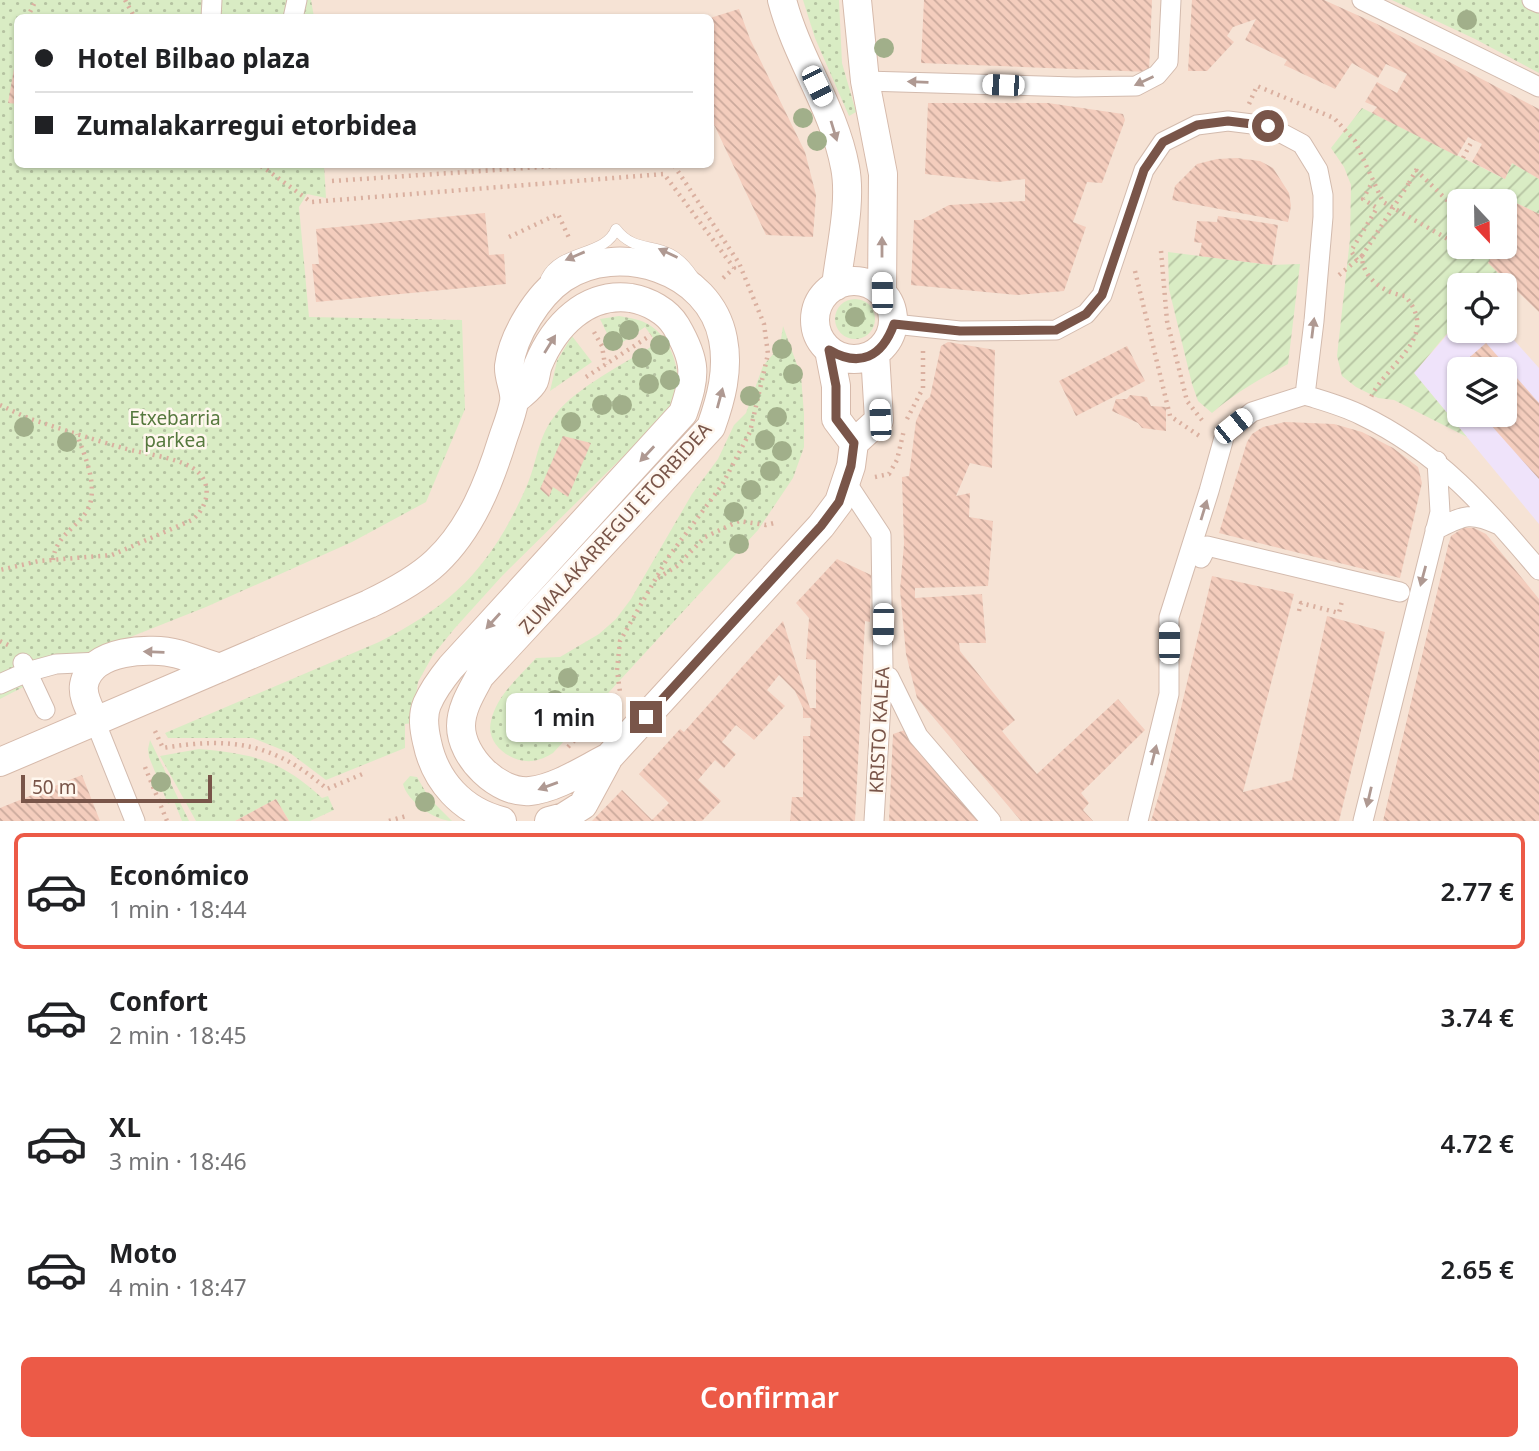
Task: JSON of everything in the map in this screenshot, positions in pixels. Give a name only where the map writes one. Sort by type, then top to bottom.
[{"type":"street","points":[[782,0],[790,30],[827,108],[846,169],[846,209],[836,286]]},
{"type":"street","points":[[857,0],[865,81],[883,174],[882,293]]},
{"type":"street","points":[[865,81],[1074,87],[1136,86],[1157,75],[1168,62],[1171,0]]},
{"type":"street","points":[[1362,0],[1539,87]]},
{"type":"street","points":[[1532,0],[1539,3]]},
{"type":"street","points":[[894,324],[960,331],[1056,330],[1086,314],[1102,295],[1144,170],[1163,142],[1197,125],[1228,121],[1268,126],[1302,144],[1318,170],[1323,195],[1314,321],[1305,395]]},
{"type":"street","name":"ZUMALAKARREGUI ETORBIDEA","points":[[0,762],[378,600],[436,562],[471,516],[485,491],[515,400],[509,368],[516,343],[534,306],[545,292],[579,268],[610,261],[645,264],[711,291],[715,316],[723,339],[725,365],[722,394],[711,427],[480,676],[466,702],[461,725],[463,740],[470,755],[484,773],[504,785],[526,792],[544,789],[609,757]]},
{"type":"street","points":[[848,281],[860,281],[872,285],[882,293],[894,312],[894,324],[884,345],[875,353],[853,359],[840,357],[829,350],[816,329],[815,316],[825,293],[848,281]]},
{"type":"street","name":"ZUMALAKARREGUI ETORBIDEA","points":[[502,821],[480,813],[453,795],[437,775],[424,730],[427,705],[451,667],[683,413],[692,387],[694,365],[685,341],[672,321],[658,309],[640,300],[620,297],[597,300],[580,308],[564,324],[538,366],[534,383],[515,400]]},
{"type":"street","points":[[829,350],[836,386],[836,419],[854,443],[880,420],[875,353]]},
{"type":"street","points":[[1138,821],[1169,694],[1169,617],[1202,516],[1224,434],[1252,411],[1305,395],[1363,415],[1437,461],[1489,510],[1539,570]]},
{"type":"street","name":"ZUMALAKARREGUI ETORBIDEA","points":[[549,821],[564,817],[583,805],[609,757],[821,526],[839,502],[851,466],[854,443]]},
{"type":"street","points":[[1363,821],[1440,512],[1437,461]]},
{"type":"street","name":"KRISTO KALEA","points":[[846,482],[881,535],[883,669],[874,821]]},
{"type":"street","points":[[1435,530],[1467,515],[1486,519],[1503,527]]},
{"type":"street","points":[[1201,558],[1208,546],[1400,592]]},
{"type":"street","points":[[0,684],[24,667],[100,662],[120,654],[150,650],[177,654],[220,668]]},
{"type":"street","points":[[100,662],[89,673],[84,694],[135,821]]},
{"type":"street","points":[[24,667],[45,710]]},
{"type":"street","points":[[889,677],[918,736],[991,821]]},
{"type":"path","points":[[1249,105],[1257,86],[1334,118],[1355,141],[1383,202],[1447,239]]},
{"type":"path","points":[[1463,158],[1473,139]]},
{"type":"path","points":[[264,168],[311,202],[664,174],[734,268]]},
{"type":"path","points":[[332,181],[525,168]]},
{"type":"path","points":[[676,168],[727,244]]},
{"type":"path","points":[[1336,278],[1359,258],[1417,168],[1447,200]]},
{"type":"path","points":[[1368,402],[1378,382],[1416,337],[1419,324],[1415,310],[1405,296],[1396,295],[1366,274],[1359,258],[1351,251],[1377,208],[1363,199],[1373,180]]},
{"type":"path","points":[[1161,251],[1167,321],[1187,401],[1208,428]]},
{"type":"path","points":[[1132,259],[1170,416],[1202,438]]},
{"type":"path","points":[[711,291],[740,263]]},
{"type":"path","points":[[586,377],[650,335]]},
{"type":"path","points":[[0,405],[36,421],[184,464],[199,472],[204,481],[205,503],[200,514],[184,524],[112,555],[39,561],[0,570]]},
{"type":"path","points":[[53,560],[54,547],[86,513],[91,501],[90,475],[77,434]]},
{"type":"path","points":[[655,580],[677,566],[705,537],[739,521],[766,525],[774,523]]},
{"type":"path","points":[[1299,611],[1301,603],[1339,613],[1342,605]]},
{"type":"path","points":[[564,751],[620,692]]},
{"type":"path","points":[[155,731],[163,748],[195,743],[244,744],[287,760],[327,789],[365,773]]},
{"type":"path","points":[[145,767],[167,821]]},
{"type":"path","points":[[390,821],[406,816]]},
{"type":"shaded area","points":[[0,0],[1539,0],[1539,821],[0,821]]},
{"type":"shaded area","points":[[1447,335],[1447,343],[1517,343],[1539,368],[1539,524],[1459,427],[1517,427],[1517,357],[1447,357],[1447,413],[1414,373]]},
{"type":"green space","name":"Etxebarria parkea","points":[[0,0],[311,0],[313,14],[14,14],[14,168],[324,168],[326,198],[307,194],[299,207],[309,317],[462,320],[465,409],[426,502],[352,542],[206,607],[85,655],[0,699]]},
{"type":"green space","points":[[803,0],[839,0],[842,63],[856,112],[849,116],[815,38]]},
{"type":"green space","points":[[1392,0],[1539,0],[1539,73],[1475,39]]},
{"type":"green space","points":[[1362,108],[1505,179],[1512,163],[1539,179],[1539,214],[1517,203],[1517,189],[1447,189],[1447,259],[1491,259],[1489,263],[1498,273],[1447,273],[1447,333],[1414,373],[1447,413],[1447,427],[1394,400],[1378,398],[1342,376],[1337,356],[1350,239],[1351,185],[1344,167],[1331,148]]},
{"type":"green space","points":[[1168,252],[1271,265],[1300,264],[1288,364],[1248,386],[1212,413],[1198,401],[1192,384],[1169,289]]},
{"type":"green space","points":[[855,299],[869,305],[875,319],[869,333],[855,339],[841,333],[835,319],[841,305]]},
{"type":"green space","points":[[619,316],[647,324],[659,333],[671,350],[677,370],[673,401],[656,424],[502,576],[433,655],[418,682],[412,723],[405,724],[405,748],[326,780],[290,753],[253,738],[168,738],[165,733],[379,642],[430,612],[451,596],[470,578],[501,536],[528,483],[545,431],[556,414],[576,394],[657,343],[645,327],[614,348],[600,319]]},
{"type":"green space","points":[[783,326],[801,376],[804,414],[804,447],[793,478],[758,530],[553,753],[532,761],[508,755],[496,744],[490,729],[494,712],[503,695],[536,658],[560,657],[599,634],[616,619],[631,599],[692,494],[718,459],[734,425],[746,413],[763,366],[780,346]]},
{"type":"green space","points":[[572,336],[592,362],[550,391],[557,361]]},
{"type":"green space","points":[[1447,427],[1459,427],[1467,437]]},
{"type":"green space","points":[[150,740],[189,821],[182,821],[174,801],[168,804],[149,757]]},
{"type":"green space","points":[[199,749],[236,753],[280,767],[322,798],[328,796],[334,810],[310,821],[289,821],[276,799],[235,821],[196,821],[160,756]]},
{"type":"green space","points":[[410,776],[417,777],[429,798],[452,821],[430,814],[410,797],[403,784]]},
{"type":"building","points":[[924,0],[1152,0],[1149,72],[921,63]]},
{"type":"building","points":[[1192,0],[1324,0],[1377,24],[1539,109],[1539,179],[1512,163],[1505,179],[1472,162],[1482,144],[1468,137],[1457,156],[1372,113],[1377,107],[1365,102],[1377,82],[1397,93],[1407,74],[1386,64],[1378,78],[1352,63],[1335,89],[1284,65],[1287,60],[1245,40],[1256,19],[1233,27],[1227,36],[1234,42],[1207,71],[1188,71]]},
{"type":"building","points":[[739,9],[750,39],[805,152],[816,195],[813,237],[766,235],[714,124],[714,17]]},
{"type":"building","points":[[14,68],[14,104],[8,103]]},
{"type":"building","points":[[928,103],[1048,103],[1123,114],[1125,120],[1102,183],[1087,182],[1073,222],[1086,227],[1064,291],[1017,295],[911,285],[914,220],[921,220],[949,205],[1025,201],[1025,179],[998,182],[925,174]]},
{"type":"building","points":[[1237,158],[1260,161],[1273,168],[1289,193],[1291,206],[1288,222],[1172,200],[1175,186],[1197,164]]},
{"type":"building","points":[[1517,203],[1539,214],[1539,312],[1517,291],[1517,273],[1498,273],[1488,263],[1490,259],[1517,259]]},
{"type":"building","points":[[485,213],[489,255],[504,254],[506,284],[316,302],[312,264],[319,264],[316,229]]},
{"type":"building","points":[[1218,216],[1278,225],[1272,265],[1199,256],[1202,243],[1194,242],[1197,221],[1217,222]]},
{"type":"building","points":[[948,342],[995,350],[992,468],[970,463],[956,496],[970,493],[969,517],[993,521],[988,586],[915,588],[915,598],[982,594],[986,643],[959,643],[960,651],[1015,720],[1002,731],[1037,774],[1118,699],[1145,730],[1081,793],[1089,803],[1083,810],[1093,821],[1021,821],[917,698],[906,654],[900,590],[904,544],[902,477],[909,476],[916,421],[925,401],[930,397],[941,346]]},
{"type":"building","points":[[1486,343],[1498,357],[1470,357]]},
{"type":"building","points":[[1127,346],[1145,381],[1076,416],[1059,381]]},
{"type":"building","points":[[1517,378],[1539,403],[1539,479],[1493,427],[1517,427]]},
{"type":"building","points":[[1130,395],[1147,397],[1151,406],[1166,407],[1166,431],[1142,428],[1138,423],[1112,411],[1116,399],[1127,399]]},
{"type":"building","points":[[1285,422],[1334,424],[1362,432],[1393,448],[1418,467],[1422,483],[1400,578],[1219,533],[1247,442],[1252,434],[1263,427]]},
{"type":"building","points":[[563,436],[591,443],[568,497],[553,487],[549,497],[540,489]]},
{"type":"building","points":[[1463,528],[1474,528],[1486,534],[1539,599],[1539,821],[1383,821],[1448,546],[1451,536]]},
{"type":"building","points":[[837,559],[871,575],[870,622],[865,621],[855,821],[790,821],[792,797],[803,797],[803,736],[810,736],[811,718],[803,718],[803,708],[795,691],[779,675],[767,690],[785,706],[754,740],[736,725],[722,742],[736,754],[724,768],[715,760],[698,780],[721,801],[702,821],[592,821],[622,790],[652,820],[669,803],[639,774],[680,729],[684,732],[783,621],[810,708],[816,708],[816,660],[806,659],[809,618],[796,603]]},
{"type":"building","points":[[1212,576],[1294,594],[1243,792],[1292,780],[1327,616],[1385,632],[1339,821],[1151,821],[1166,772]]},
{"type":"building","points":[[908,729],[978,821],[889,821],[893,734]]},
{"type":"building","points":[[82,775],[100,821],[0,821],[0,808]]},
{"type":"building","points":[[276,799],[289,821],[235,821]]},
{"type":"route","points":[[646,717],[807,542],[839,502],[851,466],[854,443],[836,419],[836,386],[829,350],[840,357],[864,358],[884,345],[894,324],[960,331],[1056,330],[1086,314],[1102,295],[1144,170],[1163,142],[1197,125],[1228,121],[1268,126]]}]
